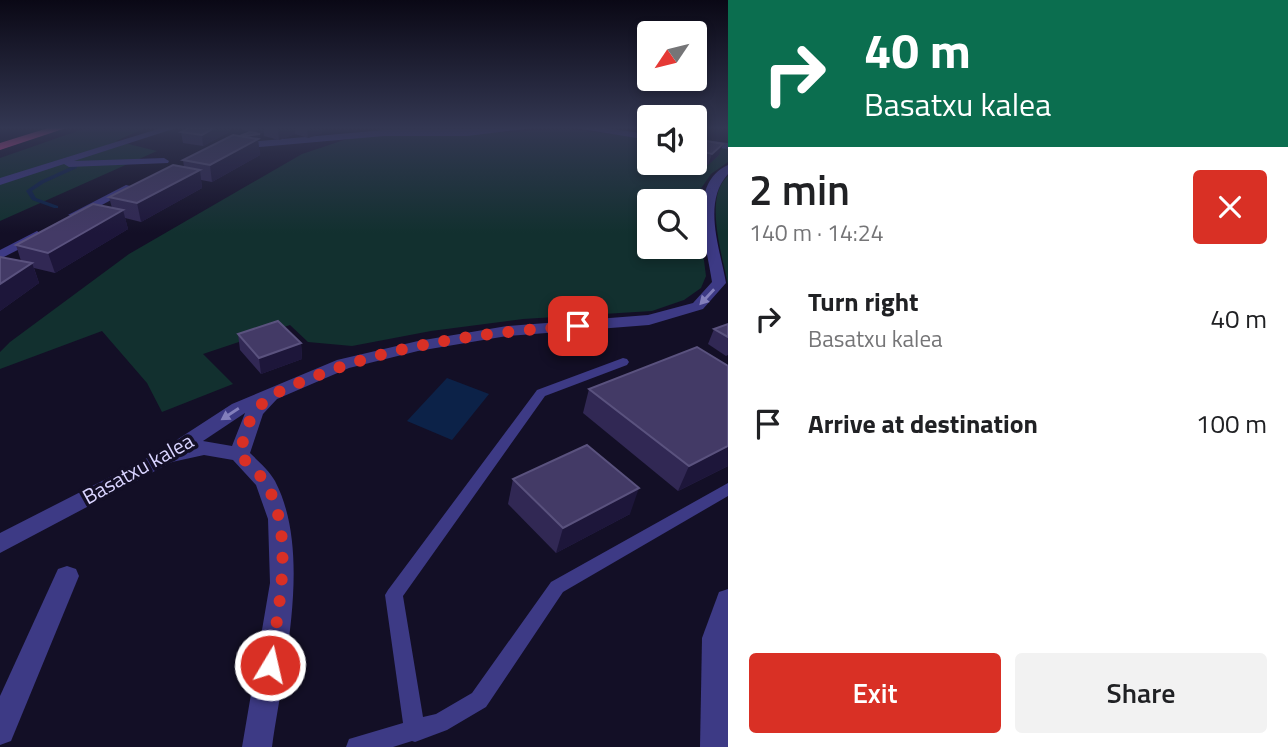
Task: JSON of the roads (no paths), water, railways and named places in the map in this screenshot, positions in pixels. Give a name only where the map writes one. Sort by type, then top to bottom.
[{"type":"street","points":[[0,182],[55,163]]},
{"type":"street","points":[[51,164],[94,163]]},
{"type":"street","points":[[155,174],[180,163]]},
{"type":"street","name":"Basatxu kalea","points":[[0,544],[162,459],[239,408],[343,364],[418,346],[507,331],[649,320],[698,306],[719,283],[707,210],[713,184],[728,168]]},
{"type":"street","points":[[58,223],[143,180]]},
{"type":"street","points":[[0,254],[46,230]]},
{"type":"street","name":"Basatxu kalea","points":[[239,454],[255,411],[275,393]]},
{"type":"street","points":[[162,459],[204,448],[239,454],[265,482],[279,519],[282,583],[257,747]]},
{"type":"street","points":[[0,730],[67,576]]},
{"type":"street","points":[[715,747],[715,638],[728,600]]},
{"type":"lane","points":[[415,732],[394,595],[541,393],[623,362]]},
{"type":"lane","points":[[357,747],[440,723],[479,701],[557,587],[728,489]]},
{"type":"water","points":[[447,378],[489,394],[452,440],[407,421]]},
{"type":"waterway","points":[[56,207],[34,199],[29,191],[75,167]]}]
